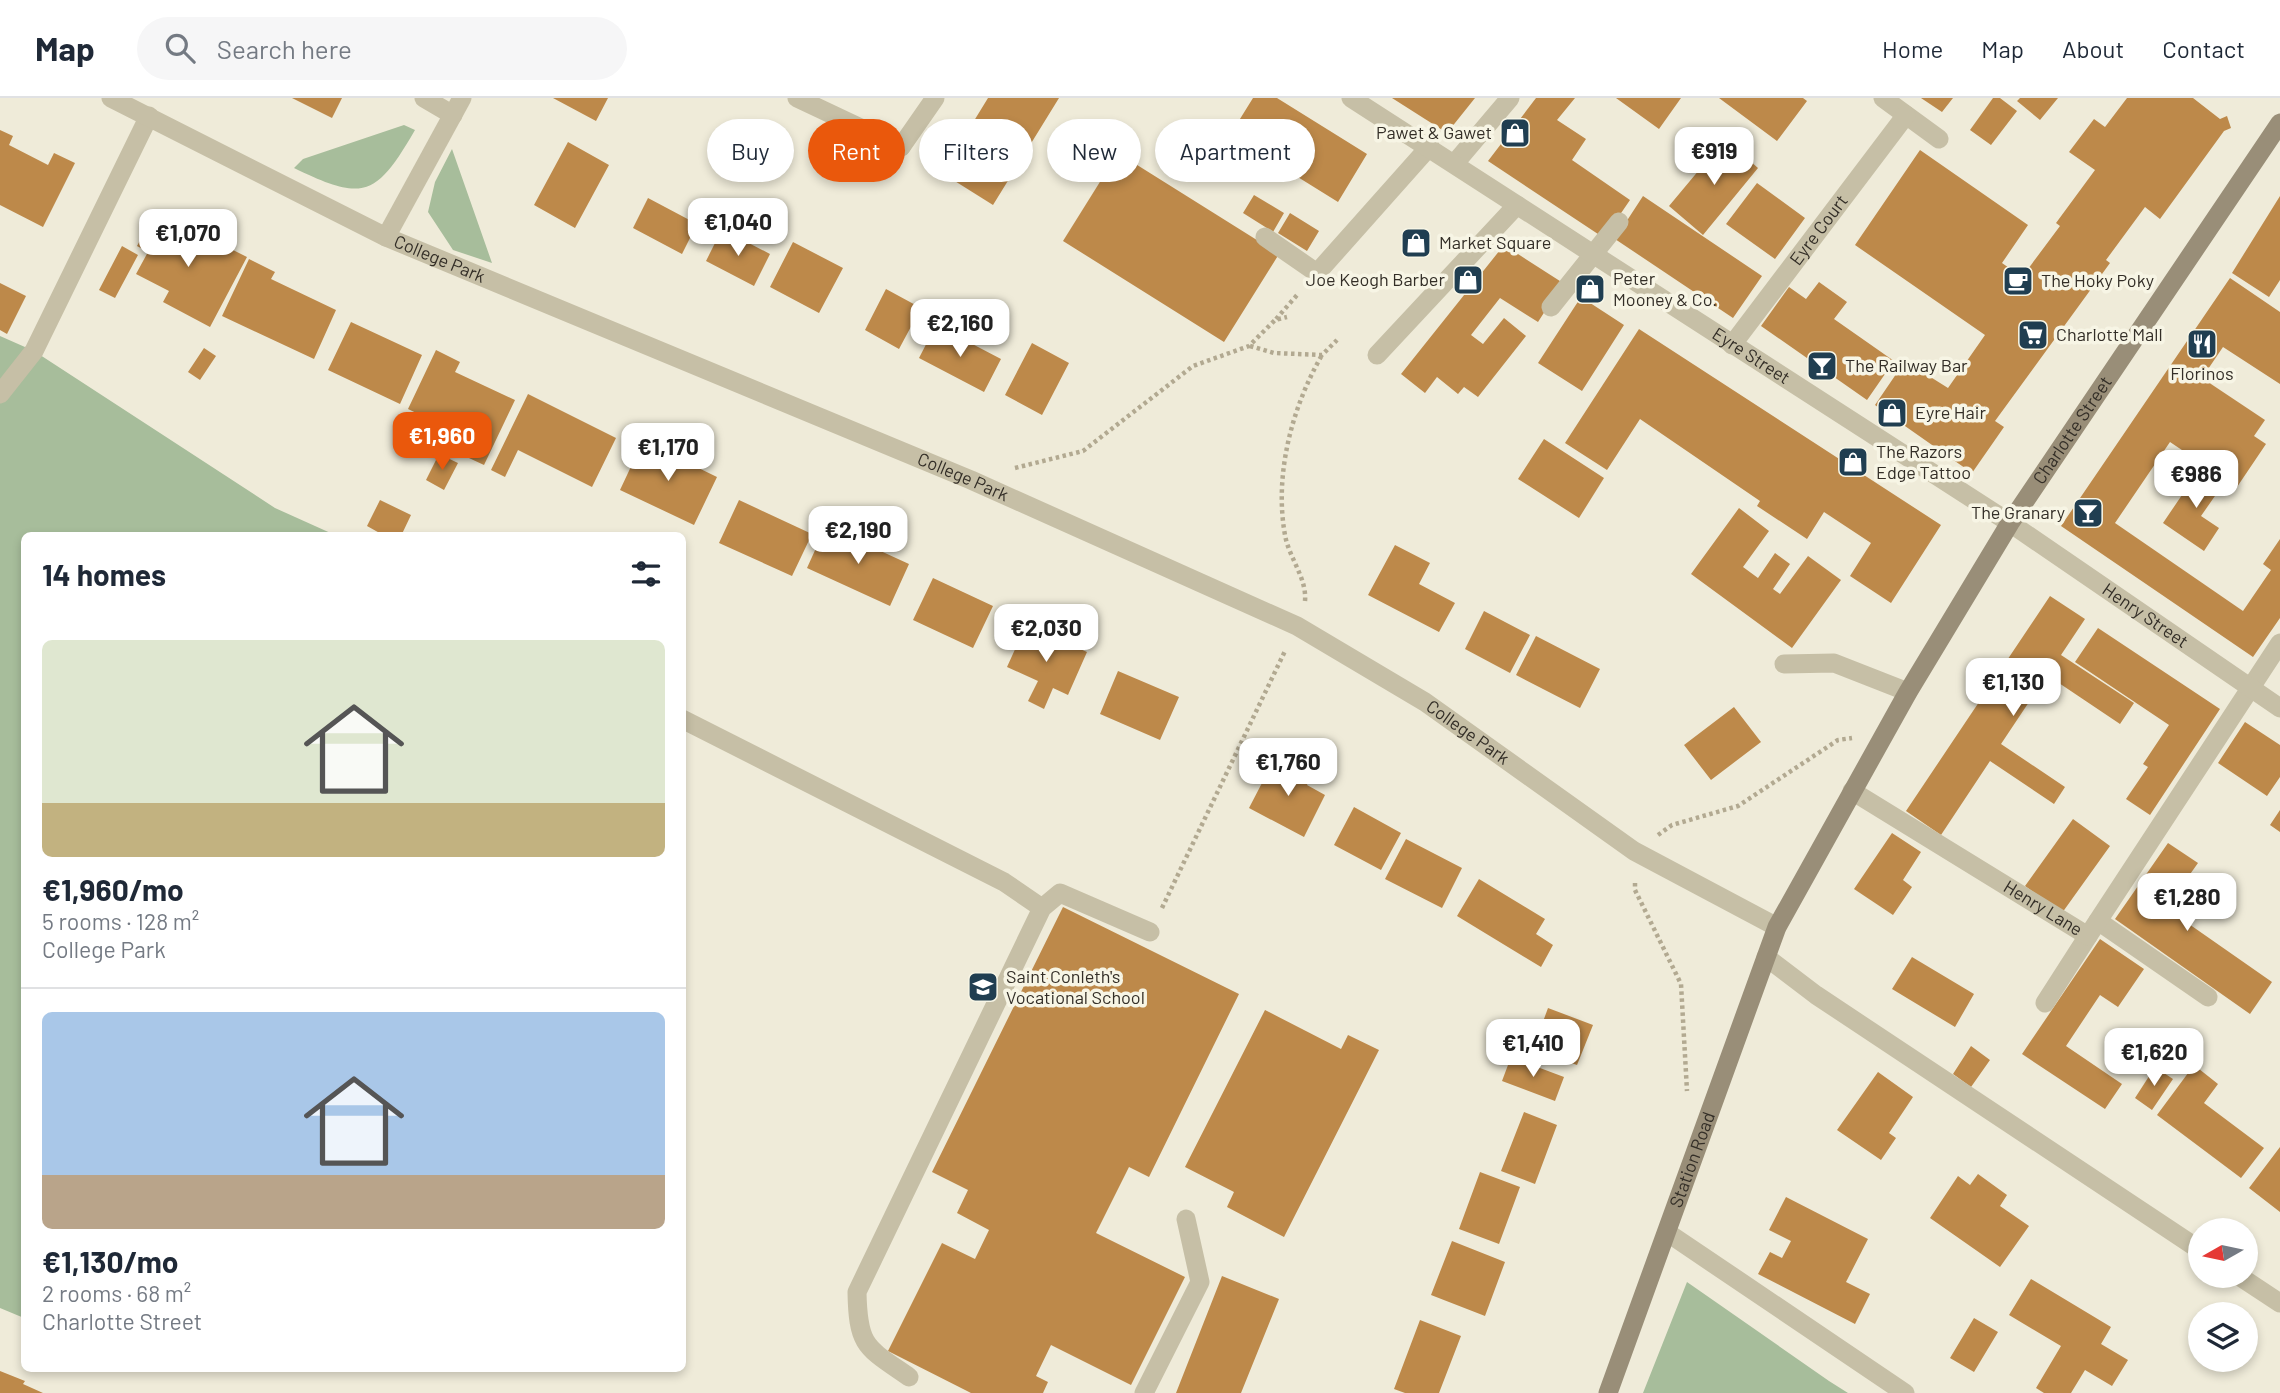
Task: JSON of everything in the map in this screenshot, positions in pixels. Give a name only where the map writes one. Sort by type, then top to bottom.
[{"type":"main road","name":"Charlotte Street","points":[[1777,926],[1908,692],[2010,523],[2280,124]]},
{"type":"main road","name":"Station Road","points":[[1608,1393],[1777,926]]},
{"type":"street","name":"College Park","points":[[111,98],[386,237],[971,480],[1297,626],[1425,702],[1634,851],[1777,926]]},
{"type":"street","points":[[386,237],[458,106],[424,98]]},
{"type":"street","points":[[797,98],[901,147],[935,98]]},
{"type":"street","name":"Eyre Street","points":[[1351,98],[1430,146],[1732,345],[2010,523]]},
{"type":"street","points":[[1455,163],[1510,98]]},
{"type":"street","points":[[1883,98],[1939,139]]},
{"type":"street","name":"Eyre Court","points":[[1732,345],[1906,115]]},
{"type":"street","points":[[0,394],[34,351],[149,116]]},
{"type":"street","points":[[1265,237],[1317,273],[1430,146]]},
{"type":"street","points":[[1377,355],[1517,205]]},
{"type":"street","points":[[1551,307],[1619,222]]},
{"type":"street","name":"Henry Street","points":[[2010,523],[2280,708]]},
{"type":"street","name":"Henry Lane","points":[[1852,791],[2093,929],[2280,643]]},
{"type":"street","points":[[1784,664],[1834,663],[1908,692]]},
{"type":"street","points":[[686,721],[1004,882],[1042,908]]},
{"type":"street","points":[[909,1377],[870,1349],[858,1326],[857,1292],[1042,908],[1060,893],[1150,932]]},
{"type":"street","points":[[2045,1003],[2093,929],[2208,997]]},
{"type":"street","points":[[1766,957],[1816,995],[2188,1242]]},
{"type":"street","points":[[1144,1393],[1200,1282],[1186,1219]]},
{"type":"street","points":[[1668,1233],[1905,1393]]},
{"type":"street","points":[[2257,1288],[2280,1303]]},
{"type":"path","points":[[971,480],[1083,451],[1193,366],[1249,346],[1317,273]]},
{"type":"path","points":[[1275,320],[1287,317]]},
{"type":"path","points":[[1150,932],[1297,626],[1303,619],[1306,590],[1285,538],[1282,503],[1291,430],[1303,388],[1322,355],[1336,340]]},
{"type":"path","points":[[1249,346],[1274,353],[1322,355]]},
{"type":"green space","points":[[404,125],[415,130],[389,169],[366,187],[353,189],[337,186],[294,168],[303,159]]},
{"type":"green space","points":[[452,149],[492,263],[453,250],[428,212],[435,182]]},
{"type":"green space","points":[[0,336],[34,351],[275,508],[328,532],[21,532],[21,1317],[0,1308]]},
{"type":"green space","points":[[1687,1282],[1829,1381],[1848,1393],[1643,1393]]},
{"type":"building","points":[[292,98],[342,98],[332,118]]},
{"type":"building","points":[[553,98],[608,98],[596,121]]},
{"type":"building","points":[[988,98],[1059,98],[1033,140],[1033,119],[975,119]]},
{"type":"building","points":[[1253,98],[1277,98],[1311,119],[1240,119]]},
{"type":"building","points":[[1392,98],[1475,98],[1447,133]]},
{"type":"building","points":[[1536,98],[1575,98],[1557,120],[1586,139],[1572,160],[1630,200],[1604,238],[1488,161]]},
{"type":"building","points":[[1616,98],[1681,98],[1659,129]]},
{"type":"building","points":[[1719,98],[1803,98],[1807,101],[1777,141]]},
{"type":"building","points":[[1921,98],[1953,98],[1942,112]]},
{"type":"building","points":[[1993,98],[2000,98],[2017,111],[1991,145],[1970,130]]},
{"type":"building","points":[[2020,98],[2058,98],[2040,120],[2017,101]]},
{"type":"building","points":[[2127,98],[2193,98],[2220,119],[2227,116],[2231,128],[2224,131],[2160,219],[2145,207],[2106,260],[2110,263],[1995,421],[2004,427],[1972,473],[1875,405],[1905,361],[1948,388],[1985,335],[1855,245],[1920,150],[2028,225],[2002,263],[2022,277],[2060,226],[2056,223],[2095,170],[2069,152],[2094,119],[2105,127]]},
{"type":"building","points":[[1315,122],[1367,154],[1338,202],[1306,182],[1315,182]]},
{"type":"building","points":[[0,130],[13,136],[9,145],[48,165],[54,153],[75,163],[43,227],[0,205]]},
{"type":"building","points":[[1725,139],[1758,168],[1703,235],[1669,206]]},
{"type":"building","points":[[568,142],[609,165],[575,228],[534,205]]},
{"type":"building","points":[[1141,167],[1155,176],[1155,182],[1164,182],[1279,254],[1224,342],[1063,241],[1100,182],[1141,182]]},
{"type":"building","points":[[956,182],[1007,182],[993,205]]},
{"type":"building","points":[[1757,183],[1805,218],[1775,259],[1726,224]]},
{"type":"building","points":[[1254,195],[1284,213],[1273,232],[1243,213]]},
{"type":"building","points":[[1643,196],[1762,276],[1733,318],[1615,239]]},
{"type":"building","points":[[2280,196],[2280,280],[2269,297],[2232,273]]},
{"type":"building","points":[[648,198],[697,224],[682,254],[633,228]]},
{"type":"building","points":[[157,209],[183,223],[177,235],[214,254],[219,243],[247,257],[210,327],[163,302],[169,291],[136,274],[148,252],[137,246]]},
{"type":"building","points":[[1290,213],[1319,231],[1307,251],[1278,233]]},
{"type":"building","points":[[722,229],[770,254],[754,286],[706,261]]},
{"type":"building","points":[[793,242],[843,268],[819,313],[770,287]]},
{"type":"building","points":[[1504,245],[1563,283],[1538,322],[1500,298],[1471,335],[1483,344],[1504,318],[1526,336],[1478,397],[1464,387],[1458,394],[1437,377],[1425,393],[1401,374]]},
{"type":"building","points":[[122,246],[138,255],[115,298],[99,290]]},
{"type":"building","points":[[249,259],[275,272],[271,279],[336,310],[314,359],[222,316]]},
{"type":"building","points":[[2230,278],[2280,312],[2280,384],[2223,347],[2202,378],[2265,420],[2254,436],[2266,444],[2237,487],[2170,442],[2115,523],[2243,611],[2271,570],[2263,564],[2280,539],[2280,618],[2253,657],[2061,526]]},
{"type":"building","points":[[1819,282],[1847,302],[1834,319],[1894,361],[1867,400],[1761,326],[1789,287],[1806,299]]},
{"type":"building","points":[[0,283],[26,296],[7,334],[0,330]]},
{"type":"building","points":[[886,289],[921,308],[899,349],[865,330]]},
{"type":"building","points":[[1581,297],[1624,325],[1582,391],[1538,363]]},
{"type":"building","points":[[351,322],[422,355],[400,404],[328,370]]},
{"type":"building","points":[[936,325],[1001,359],[984,392],[919,358]]},
{"type":"building","points":[[1639,329],[1941,525],[1891,603],[1850,576],[1871,543],[1824,512],[1807,539],[1757,506],[1760,501],[1640,419],[1607,470],[1565,443]]},
{"type":"building","points":[[1032,343],[1069,363],[1042,415],[1005,395]]},
{"type":"building","points":[[204,348],[216,356],[200,380],[188,372]]},
{"type":"building","points":[[436,350],[460,362],[455,372],[515,400],[484,465],[456,452],[464,436],[408,409]]},
{"type":"building","points":[[528,394],[616,438],[592,487],[518,450],[505,477],[491,470]]},
{"type":"building","points":[[1544,439],[1604,478],[1579,518],[1518,479]]},
{"type":"building","points":[[643,441],[717,477],[694,525],[620,490]]},
{"type":"building","points":[[439,454],[458,463],[444,490],[426,480]]},
{"type":"building","points":[[2201,467],[2224,483],[2201,516],[2219,528],[2204,551],[2163,523]]},
{"type":"building","points":[[380,500],[411,515],[403,532],[378,532],[367,526]]},
{"type":"building","points":[[739,500],[812,534],[792,576],[719,543]]},
{"type":"building","points":[[1739,508],[1769,531],[1743,567],[1758,578],[1775,553],[1790,564],[1773,589],[1780,594],[1808,556],[1841,580],[1792,648],[1691,574]]},
{"type":"building","points":[[826,526],[909,564],[890,606],[807,568]]},
{"type":"building","points":[[1395,545],[1430,563],[1419,584],[1455,603],[1439,632],[1368,595]]},
{"type":"building","points":[[933,578],[993,606],[973,648],[913,620]]},
{"type":"building","points":[[2050,596],[2085,619],[2061,655],[2134,703],[2120,724],[2047,675],[2001,744],[2065,787],[2054,804],[1990,761],[1941,835],[1906,811]]},
{"type":"building","points":[[1484,611],[1530,635],[1510,673],[1465,649]]},
{"type":"building","points":[[1026,625],[1087,652],[1068,695],[1053,688],[1044,709],[1028,701],[1038,681],[1007,667]]},
{"type":"building","points":[[2098,628],[2220,709],[2150,815],[2126,799],[2148,767],[2143,764],[2169,725],[2075,662]]},
{"type":"building","points":[[1536,636],[1600,669],[1580,708],[1516,675]]},
{"type":"building","points":[[1118,671],[1179,697],[1160,740],[1100,714]]},
{"type":"building","points":[[1734,707],[1761,742],[1711,780],[1684,745]]},
{"type":"building","points":[[2245,722],[2280,745],[2280,777],[2267,796],[2218,763]]},
{"type":"building","points":[[1275,758],[1310,777],[1307,785],[1325,795],[1304,837],[1249,808]]},
{"type":"building","points":[[1354,807],[1401,833],[1381,870],[1334,845]]},
{"type":"building","points":[[2280,810],[2280,832],[2270,825]]},
{"type":"building","points":[[2073,819],[2110,846],[2062,913],[2025,886]]},
{"type":"building","points":[[1892,833],[1921,852],[1903,880],[1912,887],[1893,915],[1854,889]]},
{"type":"building","points":[[1406,839],[1462,868],[1442,908],[1385,879]]},
{"type":"building","points":[[2168,843],[2198,863],[2166,908],[2272,982],[2250,1014],[2115,919]]},
{"type":"building","points":[[1479,879],[1545,919],[1536,934],[1553,945],[1541,967],[1457,916]]},
{"type":"building","points":[[1063,907],[1239,994],[1149,1177],[1129,1167],[1096,1233],[1185,1277],[1131,1385],[1051,1345],[1036,1376],[1048,1382],[1043,1393],[971,1393],[888,1351],[942,1243],[975,1259],[989,1230],[957,1213],[968,1190],[932,1172]]},
{"type":"building","points":[[2100,939],[2144,969],[2118,1007],[2100,995],[2066,1046],[2122,1084],[2105,1109],[2022,1054]]},
{"type":"building","points":[[1912,957],[1974,994],[1955,1027],[1892,989]]},
{"type":"building","points":[[1548,1008],[1593,1025],[1577,1065],[1533,1049]]},
{"type":"building","points":[[1265,1010],[1341,1049],[1348,1035],[1379,1050],[1284,1237],[1227,1207],[1234,1192],[1185,1167]]},
{"type":"building","points":[[1971,1046],[1990,1060],[1971,1087],[1953,1074]]},
{"type":"building","points":[[1511,1057],[1564,1077],[1555,1101],[1502,1081]]},
{"type":"building","points":[[2194,1065],[2218,1084],[2204,1103],[2264,1148],[2241,1178],[2157,1115]]},
{"type":"building","points":[[2155,1067],[2173,1079],[2152,1110],[2135,1098]]},
{"type":"building","points":[[1878,1072],[1913,1097],[1889,1133],[1896,1138],[1881,1160],[1837,1130]]},
{"type":"building","points":[[1524,1112],[1557,1125],[1535,1184],[1501,1171]]},
{"type":"building","points":[[2280,1147],[2280,1212],[2249,1188]]},
{"type":"building","points":[[1480,1172],[1520,1187],[1499,1244],[1459,1229]]},
{"type":"building","points":[[1978,1174],[2007,1195],[2000,1206],[2029,1226],[2000,1267],[1930,1218],[1958,1176],[1970,1185]]},
{"type":"building","points":[[1786,1197],[1868,1239],[1846,1282],[1870,1294],[1855,1324],[1758,1274],[1770,1252],[1782,1258],[1791,1241],[1769,1230]]},
{"type":"building","points":[[1452,1241],[1505,1262],[1485,1316],[1431,1295]]},
{"type":"building","points":[[1222,1276],[1279,1299],[1241,1393],[1176,1393]]},
{"type":"building","points":[[2031,1279],[2111,1327],[2101,1344],[2128,1360],[2112,1386],[2085,1370],[2071,1393],[2044,1393],[2036,1388],[2061,1346],[2009,1315]]},
{"type":"building","points":[[1974,1318],[1998,1332],[1974,1372],[1950,1358]]},
{"type":"building","points":[[1420,1320],[1461,1336],[1439,1393],[1405,1393],[1394,1389]]},
{"type":"building","points":[[0,1371],[25,1381],[23,1384],[43,1393],[0,1393]]},
{"type":"place","name":"Pawet & Gawet","points":[[1515,133]]},
{"type":"place","name":"Market Square","points":[[1416,243]]},
{"type":"place","name":"Joe Keogh Barber","points":[[1468,280]]},
{"type":"place","name":"The Hoky Poky","points":[[2018,281]]},
{"type":"place","name":"Peter Mooney & Co.","points":[[1590,289]]},
{"type":"place","name":"Charlotte Mall","points":[[2033,335]]},
{"type":"place","name":"Florinos","points":[[2202,344]]},
{"type":"place","name":"The Railway Bar","points":[[1822,366]]},
{"type":"place","name":"Eyre Hair","points":[[1892,413]]},
{"type":"place","name":"The Razors Edge Tattoo","points":[[1853,462]]},
{"type":"place","name":"The Granary","points":[[2088,513]]},
{"type":"place","name":"Saint Conleth's Vocational School","points":[[983,987]]}]
